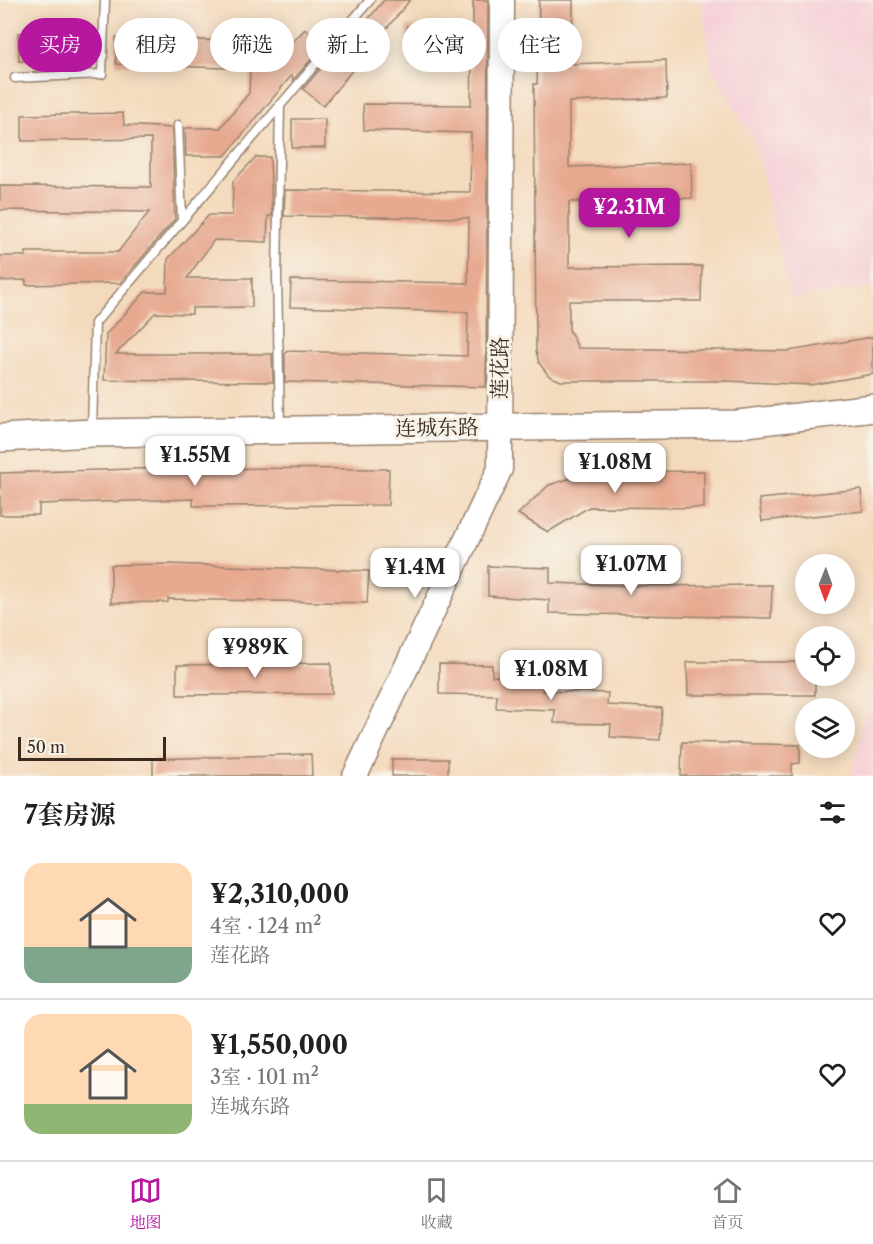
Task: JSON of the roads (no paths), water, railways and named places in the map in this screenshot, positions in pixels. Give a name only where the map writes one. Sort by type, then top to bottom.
[{"type":"main road","name":"莲花路","points":[[355,776],[500,469],[502,0]]},
{"type":"main road","name":"连城东路","points":[[0,438],[92,433],[738,424],[873,408]]},
{"type":"lane","points":[[15,78],[102,74],[105,0]]},
{"type":"lane","points":[[92,433],[94,323],[370,0]]},
{"type":"lane","points":[[280,105],[278,275],[280,430]]},
{"type":"lane","points":[[178,125],[182,220]]}]
